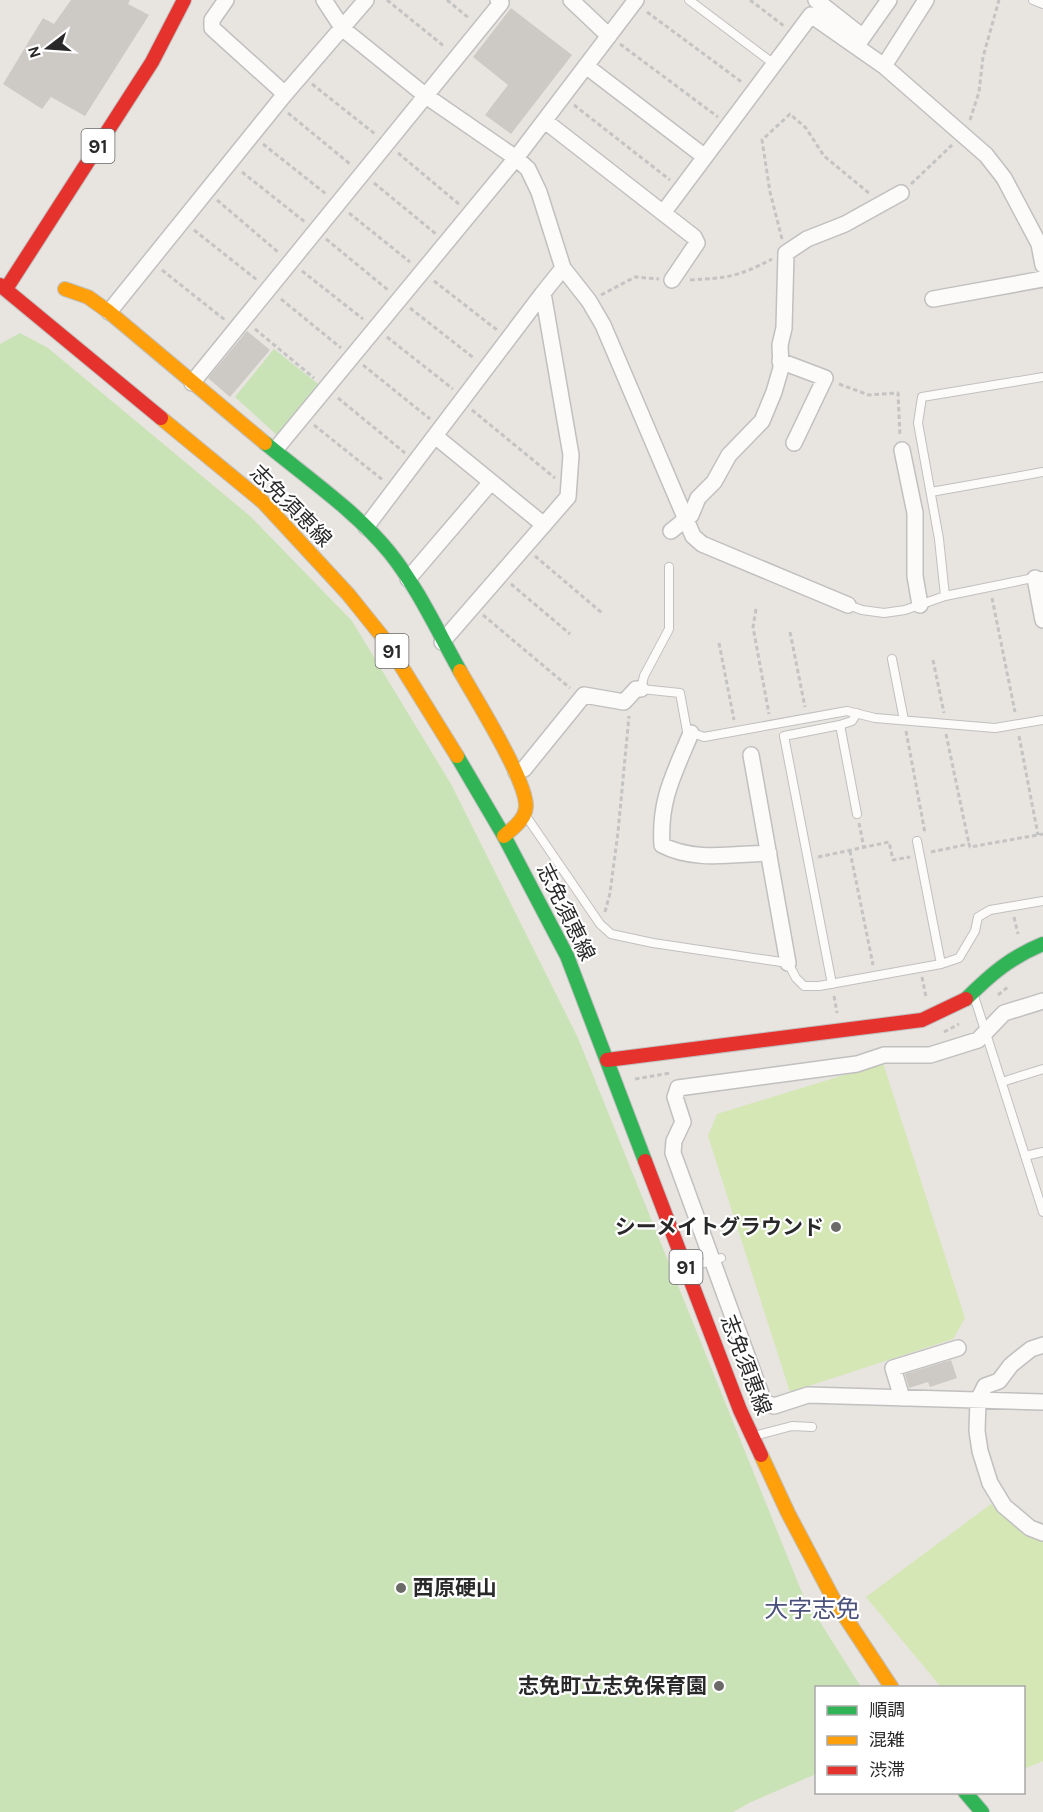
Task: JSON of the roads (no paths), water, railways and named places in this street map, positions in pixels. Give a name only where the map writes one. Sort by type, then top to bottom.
[{"type":"main road","name":"志免須恵線","points":[[184,0],[152,62],[2,291],[263,502],[340,586],[385,640],[504,836],[567,956],[740,1410],[788,1513],[834,1600],[891,1686]]},
{"type":"main road","points":[[65,289],[88,297],[109,312],[366,527],[390,552],[408,579],[516,772],[524,794],[526,815],[519,825],[504,836]]},
{"type":"main road","points":[[607,1059],[922,1020],[966,999],[990,975],[1019,954],[1043,944]]},
{"type":"main road","points":[[967,1794],[982,1812]]},
{"type":"street","points":[[226,0],[212,20],[212,28],[281,99]]},
{"type":"street","points":[[324,0],[343,29],[426,96],[516,158],[528,169],[539,192],[563,267],[589,301],[603,325],[681,503],[693,536],[702,544],[848,605]]},
{"type":"street","points":[[109,312],[281,99],[366,0]]},
{"type":"street","points":[[192,383],[458,57],[501,3],[498,0]]},
{"type":"street","points":[[571,0],[609,36]]},
{"type":"street","points":[[816,0],[884,66],[986,155],[1004,178],[1041,242],[1043,265]]},
{"type":"street","points":[[859,42],[890,0]]},
{"type":"street","points":[[884,66],[926,0]]},
{"type":"street","points":[[275,450],[516,158],[635,1]]},
{"type":"street","points":[[663,213],[811,15],[859,42]]},
{"type":"street","points":[[586,66],[705,157]]},
{"type":"street","points":[[544,121],[694,237],[697,243],[672,280]]},
{"type":"street","points":[[672,531],[691,515],[698,498],[714,482],[729,455],[762,421],[774,392],[781,368],[780,345],[784,328],[786,253],[807,238],[845,224],[901,193]]},
{"type":"street","points":[[366,527],[563,267]]},
{"type":"street","points":[[933,298],[1043,279]]},
{"type":"street","points":[[442,642],[568,497],[571,455],[543,293]]},
{"type":"street","points":[[780,361],[825,378],[794,443]]},
{"type":"street","points":[[438,432],[491,482],[544,525]]},
{"type":"street","points":[[902,450],[915,513],[915,576],[920,604]]},
{"type":"street","points":[[408,579],[491,482]]},
{"type":"street","points":[[1039,577],[1043,620]]},
{"type":"street","points":[[516,772],[524,769],[584,695],[624,702],[635,692]]},
{"type":"street","points":[[691,733],[667,790],[661,826],[662,845],[677,853],[695,856],[769,853]]},
{"type":"street","points":[[751,755],[788,963]]},
{"type":"street","points":[[1043,1001],[1004,1013],[978,1040],[930,1054],[884,1054],[857,1064],[678,1088],[675,1097],[683,1122],[674,1141],[673,1153],[764,1402],[774,1406],[808,1395],[1043,1402]]},
{"type":"street","points":[[1043,1345],[1031,1349],[1011,1365],[999,1381],[985,1386],[978,1400],[980,1451],[990,1483],[1004,1506],[1030,1528],[1043,1533]]},
{"type":"street","points":[[902,1398],[893,1368],[958,1348]]},
{"type":"lane","points":[[689,0],[774,64]]},
{"type":"lane","points":[[1033,0],[1043,4]]},
{"type":"lane","points":[[945,596],[939,539],[918,423],[922,397],[1043,377]]},
{"type":"lane","points":[[931,492],[1043,472]]},
{"type":"lane","points":[[669,567],[669,630],[635,692],[680,693],[687,732],[704,737],[847,711],[875,718],[995,728],[1043,720]]},
{"type":"lane","points":[[848,605],[862,610],[884,613],[904,610],[945,596],[1039,577]]},
{"type":"lane","points":[[892,659],[904,720]]},
{"type":"lane","points":[[832,984],[784,736],[840,725],[852,721],[857,713]]},
{"type":"lane","points":[[840,725],[857,814]]},
{"type":"lane","points":[[526,815],[597,919],[611,934],[653,944],[788,963],[796,978],[804,986],[832,984],[941,964],[959,958],[975,931],[978,917],[990,909],[1043,901]]},
{"type":"lane","points":[[917,841],[941,964]]},
{"type":"lane","points":[[973,991],[1043,1212]]},
{"type":"lane","points":[[1002,1082],[1043,1069]]},
{"type":"lane","points":[[1025,1156],[1043,1152]]},
{"type":"lane","points":[[687,1268],[721,1258]]},
{"type":"lane","points":[[753,1437],[792,1426],[812,1427]]},
{"type":"place","name":"シーメイトグラウンド","points":[[836,1227]]},
{"type":"place","name":"西原硬山","points":[[401,1588]]},
{"type":"place","name":"志免町立志免保育園","points":[[719,1686]]},
{"type":"district","name":"大字志免","points":[[812,1609]]}]
